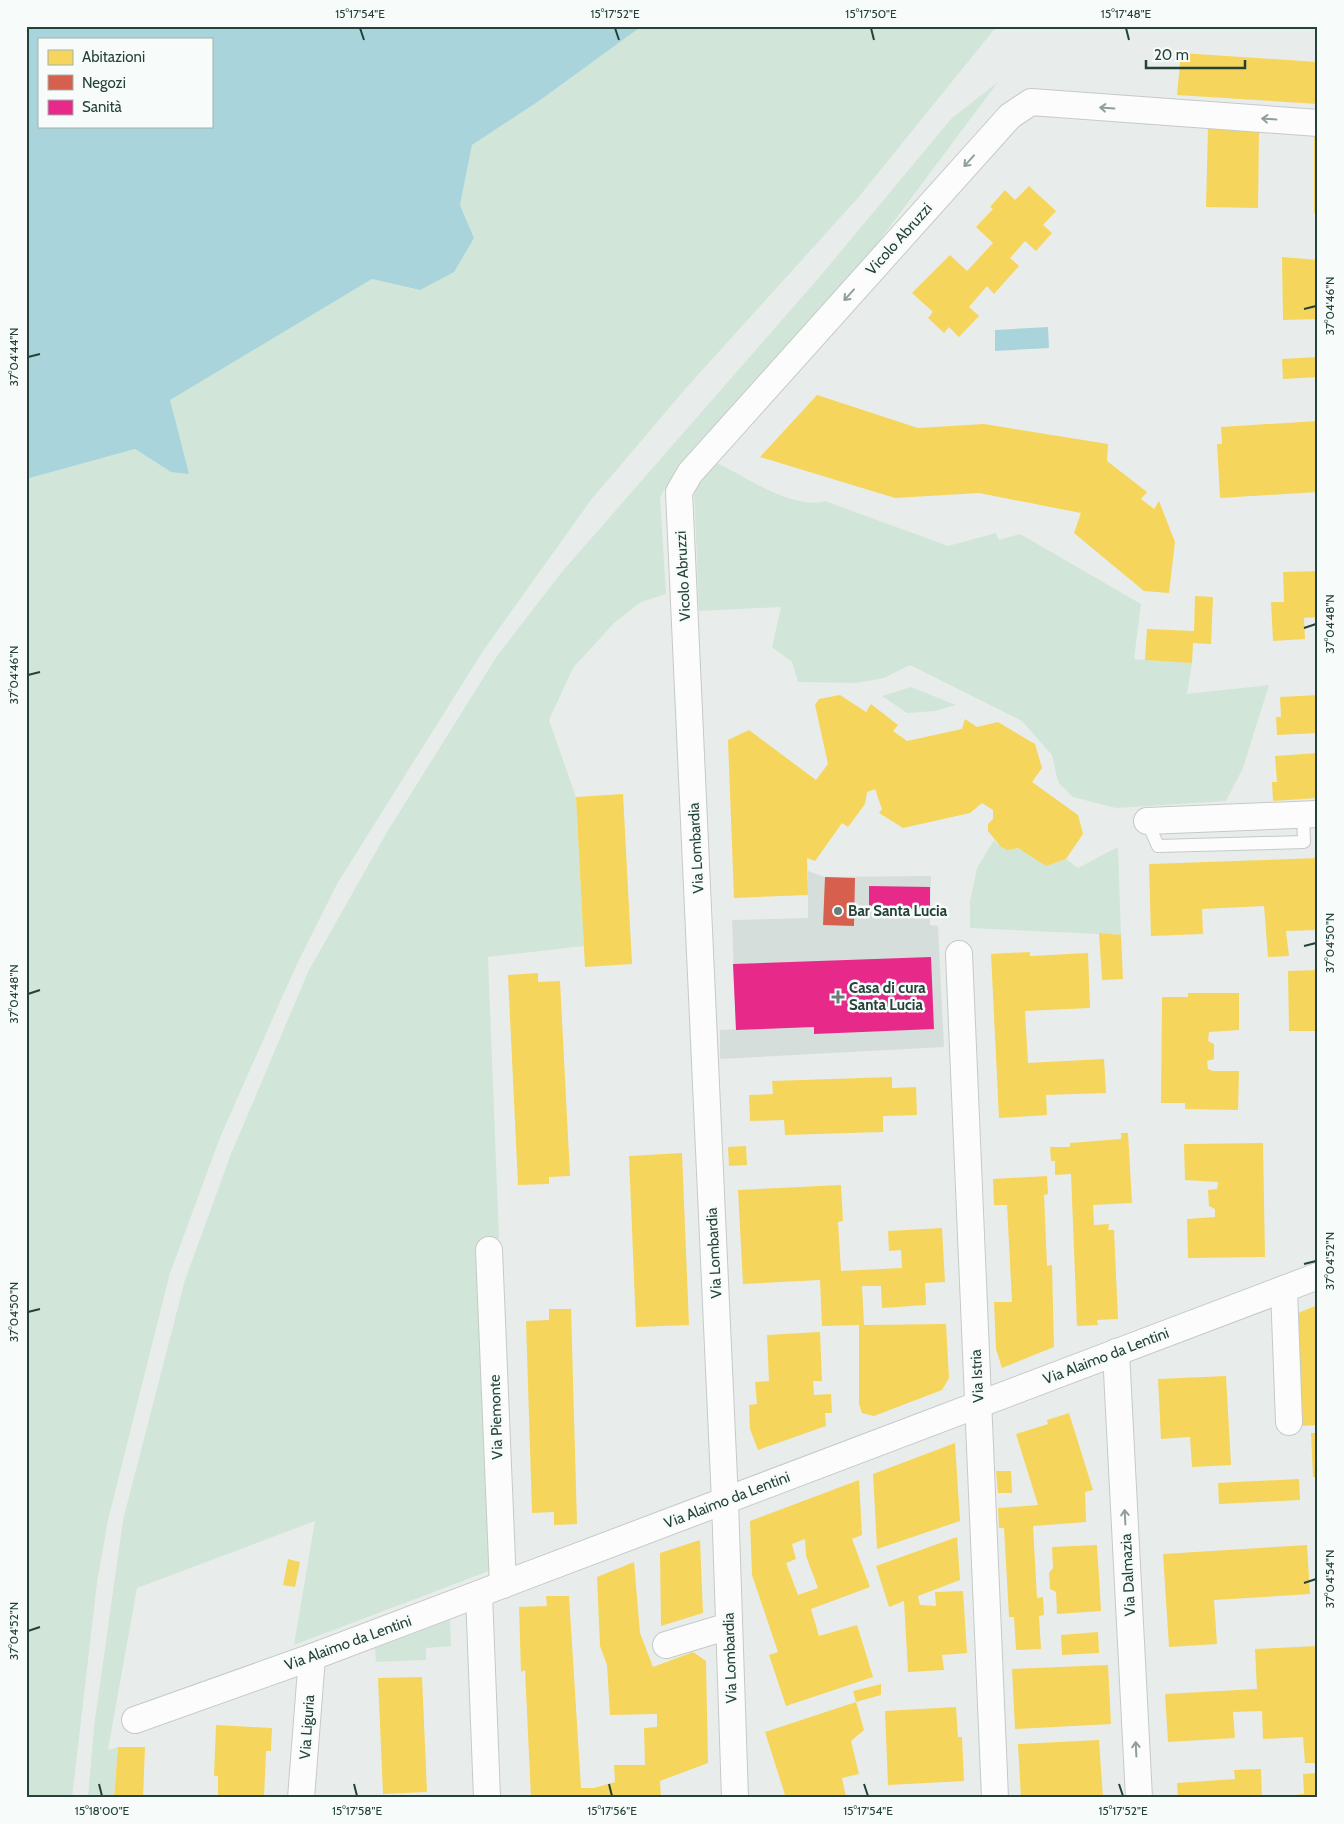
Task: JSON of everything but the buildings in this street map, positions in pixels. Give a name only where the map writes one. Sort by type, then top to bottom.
[{"type":"street","name":"Vicolo Abruzzi","points":[[689,708],[679,492],[690,473],[1010,116],[1031,102],[1318,123]]},
{"type":"street","name":"Via Lombardia","points":[[689,708],[725,1500],[735,1798]]},
{"type":"street","points":[[1146,821],[1311,814]]},
{"type":"street","name":"Via Istria","points":[[959,954],[995,1798]]},
{"type":"street","name":"Via Piemonte","points":[[489,1250],[503,1585]]},
{"type":"street","name":"Via Alaimo da Lentini","points":[[135,1720],[312,1657],[1318,1276]]},
{"type":"street","points":[[1284,1289],[1289,1422]]},
{"type":"street","name":"Via Dalmazia","points":[[1116,1352],[1139,1798]]},
{"type":"street","points":[[479,1594],[486,1798]]},
{"type":"street","points":[[666,1645],[729,1626]]},
{"type":"street","name":"Via Liguria","points":[[301,1798],[312,1657]]},
{"type":"shaded area","name":"Casa di cura Santa Lucia","points":[[808,871],[825,877],[931,876],[930,925],[938,926],[944,1047],[720,1059],[720,1030],[736,1029],[732,920],[808,918]]},
{"type":"green space","points":[[642,26],[997,26],[857,199],[687,387],[591,500],[483,651],[337,884],[296,966],[221,1135],[170,1273],[108,1520],[97,1583],[72,1798],[26,1798],[26,479],[135,449],[171,472],[169,400],[372,279],[420,290],[474,238],[460,205],[472,145],[539,101]]},
{"type":"green space","points":[[998,82],[847,284],[677,470],[660,497],[666,594],[641,602],[614,623],[573,668],[549,720],[576,797],[584,946],[488,957],[499,1238],[484,1241],[489,1571],[294,1645],[315,1521],[137,1588],[108,1750],[118,1747],[114,1798],[88,1798],[94,1727],[123,1520],[185,1280],[231,1154],[308,972],[387,832],[497,656],[561,573],[822,274],[951,119]]},
{"type":"green space","points":[[715,462],[783,496],[798,501],[825,501],[948,546],[996,533],[999,540],[1020,534],[1141,604],[1134,659],[1192,663],[1187,694],[1269,685],[1243,768],[1226,801],[1116,808],[1073,797],[1058,782],[1052,755],[1022,721],[910,665],[884,678],[856,683],[798,682],[792,662],[772,647],[781,607],[699,611],[694,488]]},
{"type":"green space","points":[[911,687],[956,705],[935,711],[907,713],[882,696]]},
{"type":"green space","points":[[994,840],[1004,848],[1022,850],[1046,866],[1066,859],[1078,868],[1118,847],[1121,935],[970,928],[970,901],[977,868]]},
{"type":"green space","points":[[450,1620],[451,1646],[426,1648],[426,1660],[376,1662],[375,1648]]},
{"type":"water","points":[[26,26],[642,26],[539,101],[472,145],[460,205],[474,238],[454,272],[420,290],[372,279],[170,400],[189,474],[171,472],[135,449],[26,479]]},
{"type":"water","points":[[1048,327],[1049,348],[995,351],[995,330]]},
{"type":"place","name":"Bar Santa Lucia","points":[[838,911]]},
{"type":"place","name":"Casa di cura Santa Lucia","points":[[838,997]]}]
